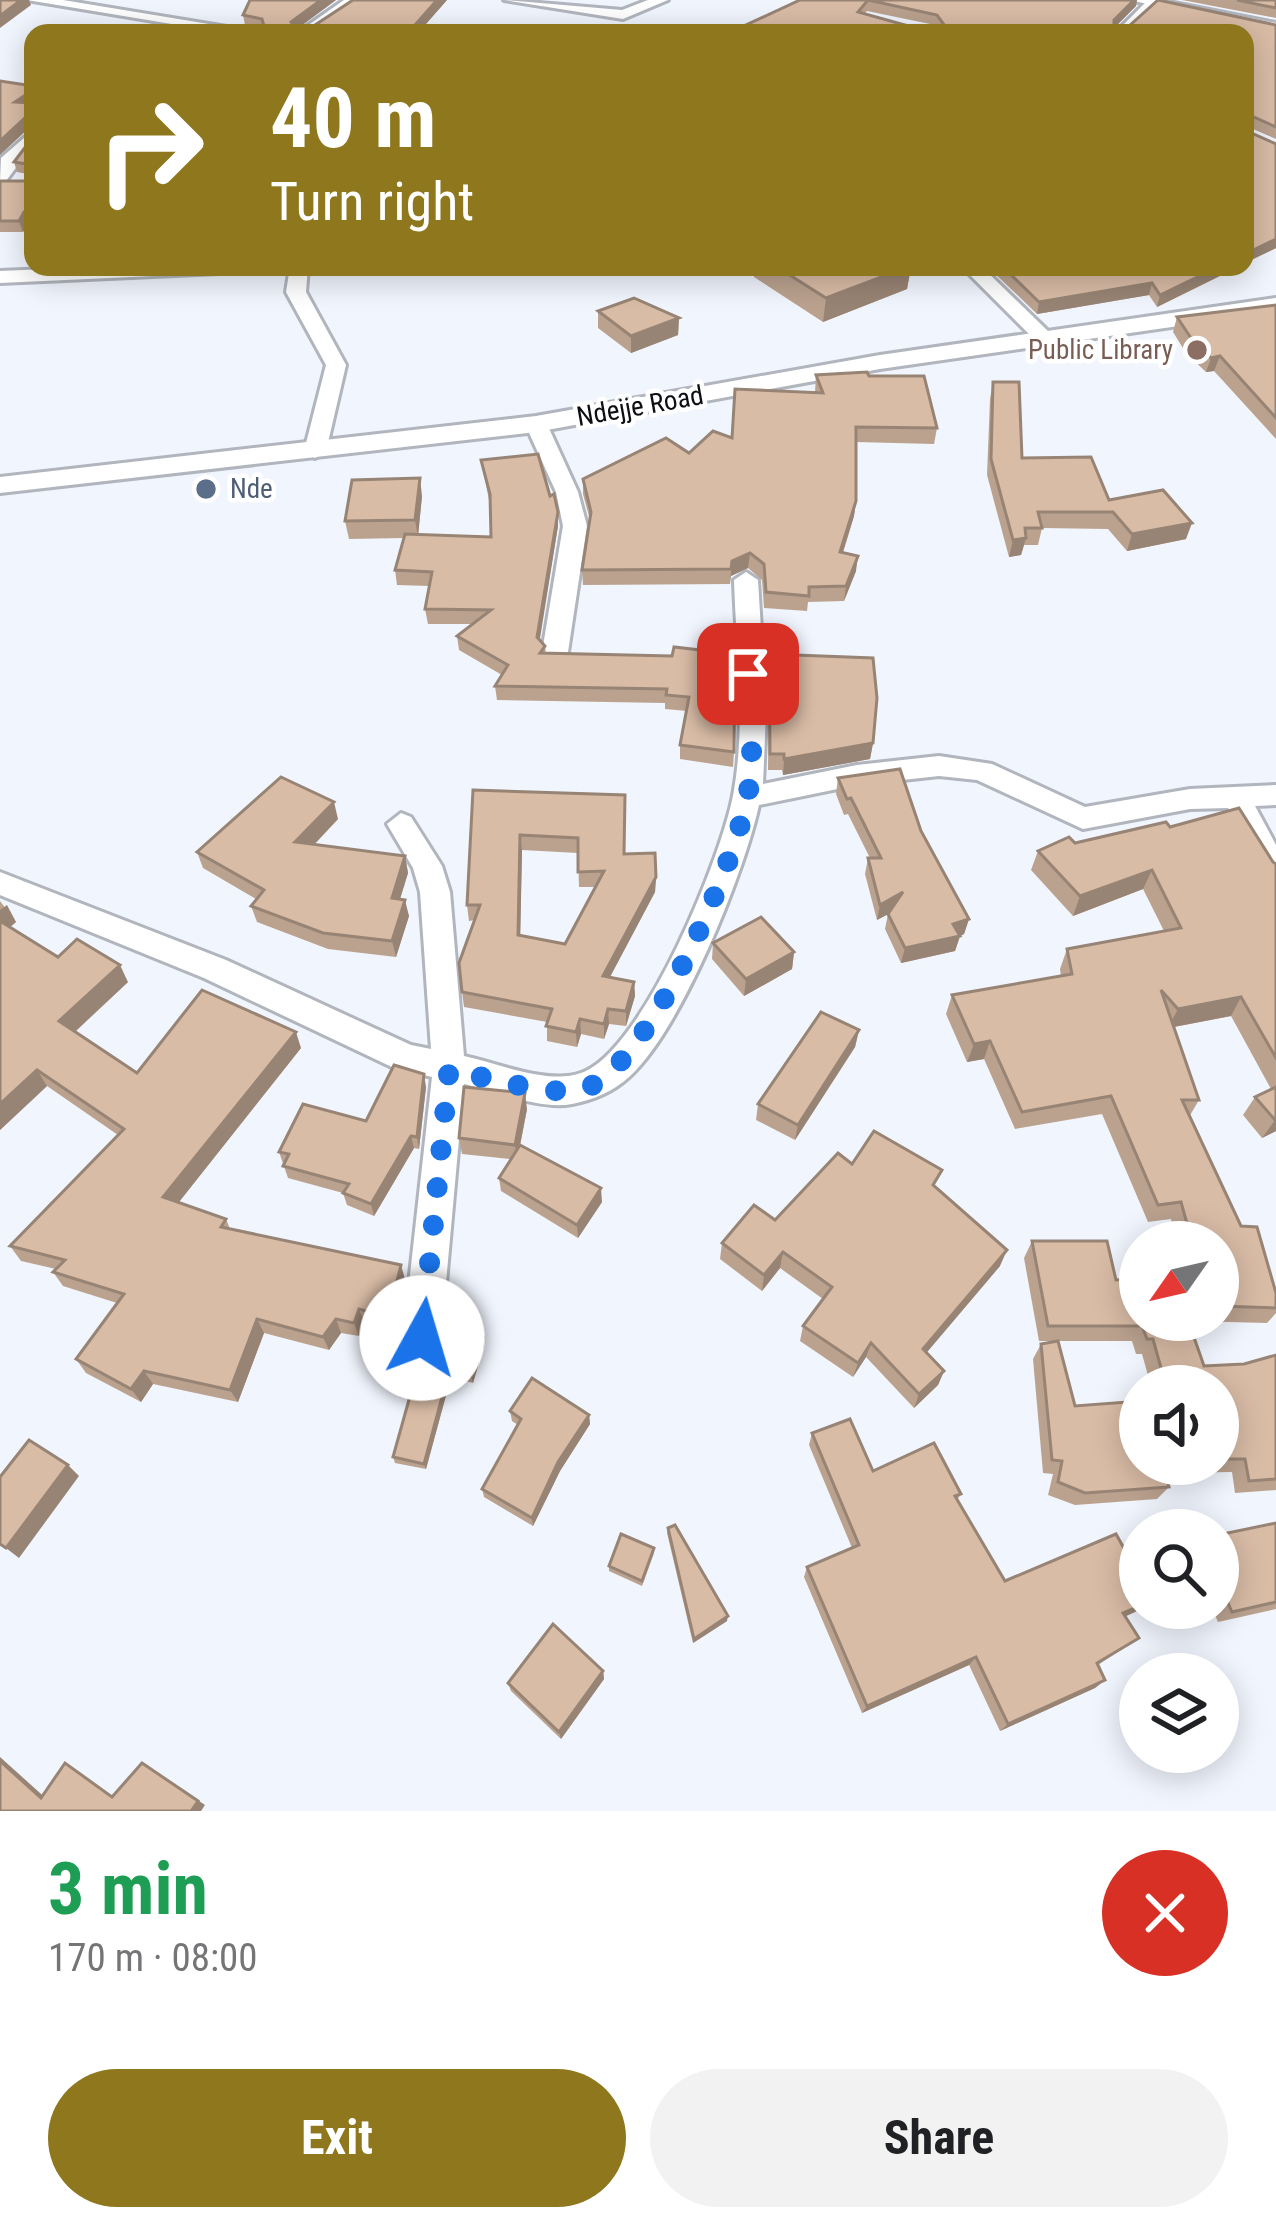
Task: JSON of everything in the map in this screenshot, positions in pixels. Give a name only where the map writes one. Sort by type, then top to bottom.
[{"type":"street","points":[[34,0],[195,24]]},
{"type":"street","points":[[318,24],[354,0]]},
{"type":"street","points":[[511,0],[626,15],[661,0]]},
{"type":"street","points":[[1143,1],[1276,27]]},
{"type":"street","points":[[3,180],[10,158],[24,144]]},
{"type":"street","points":[[298,276],[296,292],[336,365],[315,451]]},
{"type":"street","points":[[979,276],[1044,338]]},
{"type":"street","name":"Ndejje Road","points":[[0,484],[536,424],[1044,338],[1276,305]]},
{"type":"street","points":[[536,424],[567,492],[575,526],[555,652]]},
{"type":"street","points":[[0,883],[215,969],[406,1058],[562,1091],[584,1088],[608,1076],[651,1025],[720,879],[748,797],[746,580]]},
{"type":"street","points":[[748,797],[939,766],[982,771],[1083,818],[1235,794],[1276,795]]},
{"type":"street","points":[[1235,794],[1276,872]]},
{"type":"street","points":[[401,824],[428,866],[435,892],[449,1070],[422,1338]]},
{"type":"building","points":[[0,0],[21,0],[0,16]]},
{"type":"building","points":[[250,0],[321,0],[293,24],[263,24],[262,19],[243,15]]},
{"type":"building","points":[[353,0],[437,0],[416,24],[317,24]]},
{"type":"building","points":[[800,0],[868,0],[858,12],[901,24],[748,24]]},
{"type":"building","points":[[868,0],[1134,0],[1114,24],[944,24],[937,15]]},
{"type":"building","points":[[1158,0],[1276,25],[1276,127],[1254,117],[1254,24],[1131,24]]},
{"type":"building","points":[[1237,0],[1276,0],[1276,8]]},
{"type":"building","points":[[0,81],[24,85],[24,96],[15,102],[24,102],[24,119],[0,141]]},
{"type":"building","points":[[1254,134],[1276,144],[1276,239],[1254,250]]},
{"type":"building","points":[[0,181],[24,181],[24,212],[19,221],[0,221]]},
{"type":"building","points":[[791,276],[884,276],[826,298]]},
{"type":"building","points":[[1012,276],[1199,276],[1160,295],[1152,283],[1039,302]]},
{"type":"building","points":[[634,298],[679,318],[631,336],[598,311]]},
{"type":"building","points":[[1276,305],[1276,418],[1220,356],[1211,358],[1191,338],[1177,317]]},
{"type":"building","points":[[867,372],[869,376],[924,376],[937,428],[856,427],[856,501],[840,552],[858,556],[846,586],[809,587],[809,596],[766,592],[764,564],[750,553],[732,561],[731,569],[582,570],[591,512],[583,479],[666,438],[689,453],[713,431],[732,438],[735,389],[823,393],[816,375]]},
{"type":"building","points":[[993,382],[1019,382],[1022,458],[1091,457],[1109,500],[1163,490],[1192,523],[1132,534],[1113,512],[1038,512],[1042,528],[1025,528],[1026,538],[1013,540],[991,459]]},
{"type":"building","points":[[538,454],[558,512],[537,637],[545,646],[540,653],[672,656],[674,647],[735,654],[734,752],[680,745],[689,697],[666,695],[667,689],[495,686],[508,665],[457,636],[491,610],[425,609],[432,572],[395,570],[405,534],[491,537],[490,494],[481,460]]},
{"type":"building","points":[[420,478],[415,520],[345,521],[352,480]]},
{"type":"building","points":[[769,654],[873,658],[877,698],[873,743],[784,759],[784,754],[770,754]]},
{"type":"building","points":[[900,769],[921,831],[969,919],[953,924],[960,936],[905,948],[888,914],[903,892],[880,905],[868,858],[881,858],[838,778]]},
{"type":"building","points":[[281,777],[334,802],[295,842],[405,856],[392,898],[405,900],[392,941],[323,933],[251,906],[264,890],[197,852]]},
{"type":"building","points":[[473,790],[625,795],[624,854],[655,853],[656,877],[603,976],[634,982],[626,1011],[608,1009],[604,1024],[580,1019],[576,1032],[546,1026],[552,1009],[462,992],[459,963],[480,905],[467,905]],"holes":[[[520,835],[578,838],[578,872],[604,871],[565,944],[518,935]]]},
{"type":"building","points":[[1239,808],[1276,864],[1276,1058],[1241,997],[1178,1009],[1161,990],[1199,1100],[1182,1100],[1239,1221],[1186,1221],[1181,1202],[1158,1205],[1111,1096],[1022,1112],[990,1041],[974,1044],[952,995],[1072,974],[1067,949],[1181,928],[1152,870],[1080,896],[1038,851],[1069,837],[1075,843],[1166,822],[1170,827]]},
{"type":"building","points":[[761,917],[794,952],[746,979],[713,943]]},
{"type":"building","points":[[0,921],[58,957],[77,939],[120,965],[59,1021],[137,1073],[202,990],[296,1032],[163,1197],[226,1219],[221,1227],[401,1265],[388,1317],[359,1309],[354,1323],[336,1319],[323,1337],[257,1319],[230,1390],[144,1371],[131,1389],[76,1359],[124,1294],[53,1272],[65,1260],[10,1246],[124,1129],[37,1070],[0,1104]]},
{"type":"building","points":[[821,1012],[859,1030],[798,1125],[758,1104]]},
{"type":"building","points":[[394,1065],[424,1074],[417,1137],[411,1136],[371,1204],[343,1193],[349,1184],[283,1166],[289,1154],[279,1152],[303,1104],[366,1121]]},
{"type":"building","points":[[464,1087],[525,1093],[515,1145],[459,1138]]},
{"type":"building","points":[[1276,1087],[1276,1119],[1275,1120],[1255,1097]]},
{"type":"building","points":[[874,1131],[942,1170],[933,1185],[1007,1250],[923,1349],[944,1371],[919,1394],[871,1343],[858,1363],[803,1326],[832,1287],[783,1252],[764,1275],[722,1243],[754,1205],[775,1220],[838,1153],[852,1164]]},
{"type":"building","points":[[520,1145],[601,1188],[577,1225],[499,1178]]},
{"type":"building","points":[[1239,1222],[1257,1227],[1276,1308],[1239,1307]]},
{"type":"building","points":[[1032,1241],[1107,1241],[1119,1280],[1119,1326],[1048,1326]]},
{"type":"building","points":[[462,1307],[466,1309],[459,1333],[483,1338],[471,1376],[449,1371],[424,1464],[393,1457],[417,1371]]},
{"type":"building","points":[[1058,1341],[1075,1406],[1119,1403],[1119,1485],[1169,1487],[1085,1493],[1058,1482],[1062,1461],[1052,1460],[1041,1344]]},
{"type":"building","points":[[1154,1341],[1195,1341],[1204,1365],[1160,1365]]},
{"type":"building","points":[[1276,1355],[1276,1479],[1249,1481],[1245,1459],[1239,1459],[1239,1365],[1224,1365]]},
{"type":"building","points":[[532,1378],[589,1415],[558,1462],[532,1518],[482,1489],[521,1419],[510,1411]]},
{"type":"building","points":[[850,1419],[873,1471],[934,1443],[961,1494],[955,1496],[1005,1581],[1116,1534],[1119,1629],[1133,1629],[1139,1638],[1097,1663],[1105,1680],[1008,1724],[976,1657],[867,1706],[807,1567],[859,1545],[812,1433]]},
{"type":"building","points":[[29,1440],[68,1465],[6,1548],[0,1544],[0,1477]]},
{"type":"building","points":[[1276,1523],[1276,1602],[1239,1610],[1239,1531]]},
{"type":"building","points":[[675,1525],[728,1616],[694,1639],[668,1528]]},
{"type":"building","points":[[621,1534],[654,1548],[642,1581],[609,1566]]},
{"type":"building","points":[[553,1624],[603,1671],[559,1732],[508,1683]]},
{"type":"building","points":[[0,1761],[41,1798],[65,1763],[112,1797],[142,1763],[198,1801],[191,1811],[0,1811]]},
{"type":"place","name":"Public Library","points":[[1197,350]]},
{"type":"place","name":"Nde","points":[[206,489]]},
{"type":"route","points":[[422,1338],[449,1070],[562,1091],[584,1088],[608,1076],[628,1057],[651,1025],[720,879],[748,797],[748,674]]}]
